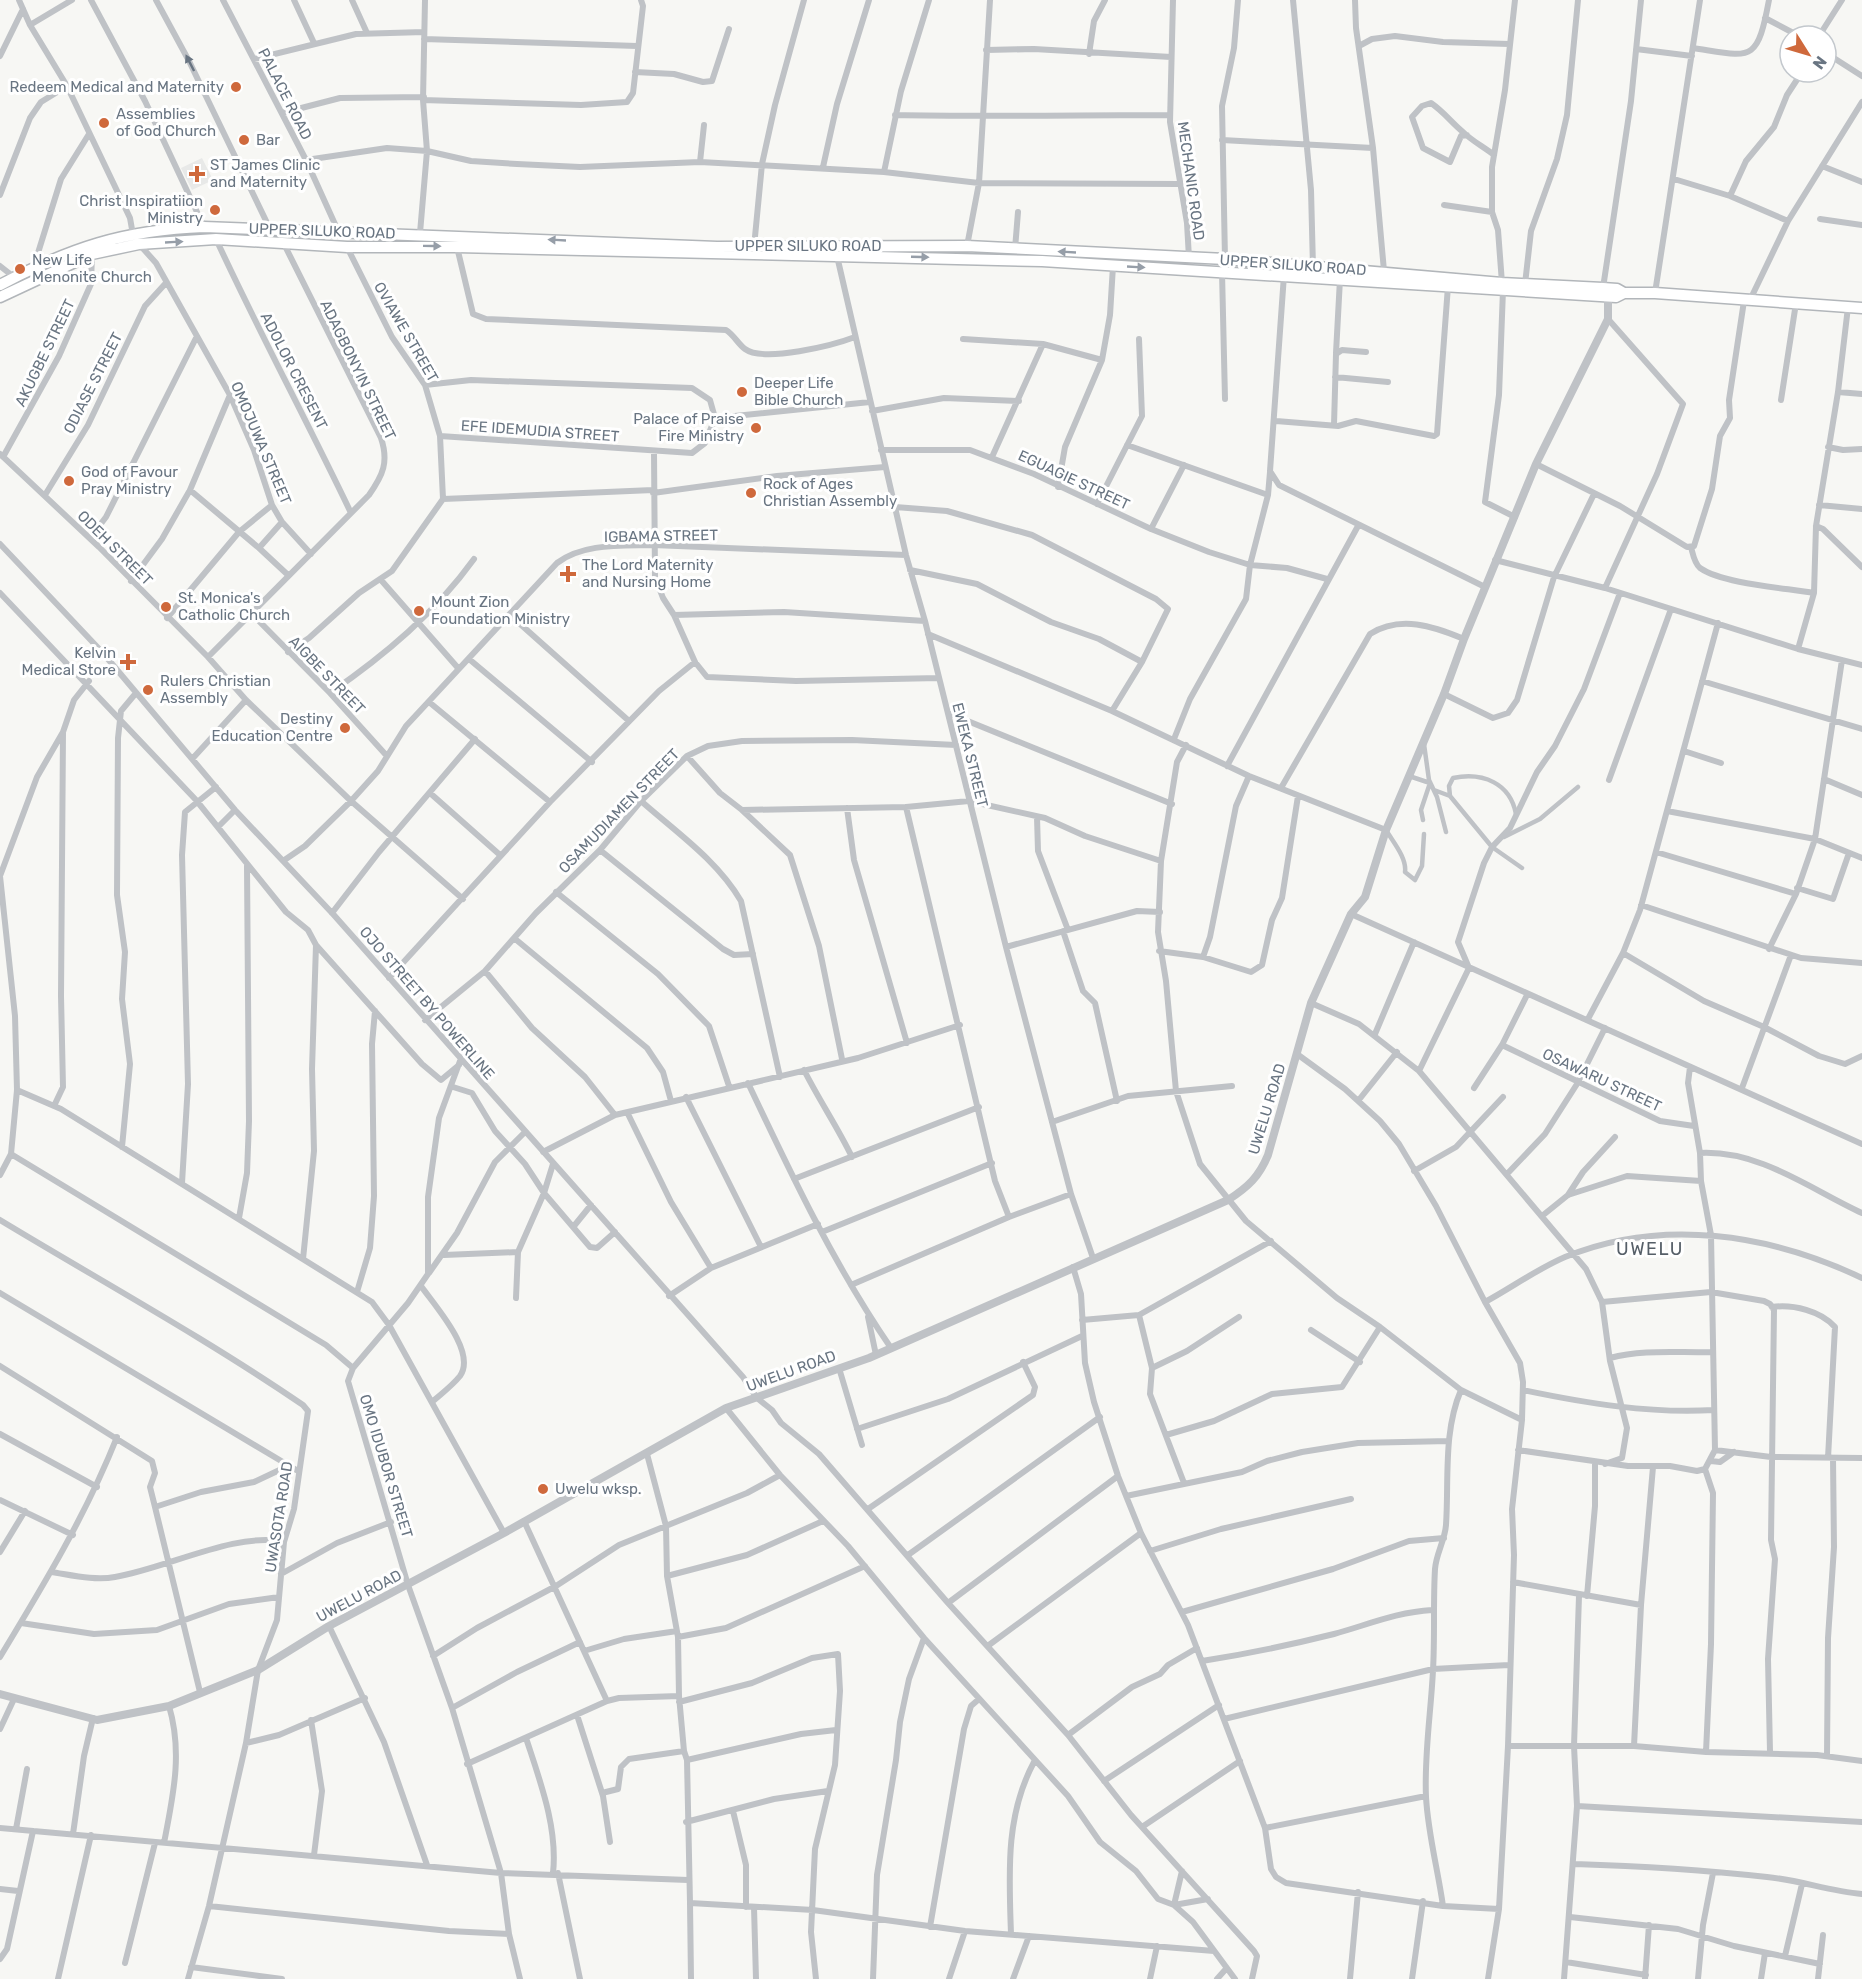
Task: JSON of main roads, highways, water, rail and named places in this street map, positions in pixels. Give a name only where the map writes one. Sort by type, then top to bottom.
[{"type":"main road","name":"UPPER SILUKO ROAD","points":[[0,297],[92,254],[170,228],[204,227],[420,233],[836,250],[1606,292]]},
{"type":"main road","name":"UPPER SILUKO ROAD","points":[[0,285],[82,247],[136,239],[216,239],[347,247],[457,247],[736,255],[967,246],[1225,259],[1384,271],[1502,286],[1525,284],[1606,292],[1616,297],[1624,294],[1655,293],[1862,308]]},
{"type":"place","name":"Redeem Medical and Maternity","points":[[236,87]]},
{"type":"place","name":"Assemblies of God Church","points":[[104,123]]},
{"type":"place","name":"Bar","points":[[244,140]]},
{"type":"place","name":"ST James Clinic and Maternity","points":[[197,174]]},
{"type":"place","name":"Christ Inspiratiion Ministry","points":[[215,210]]},
{"type":"place","name":"New Life Menonite Church","points":[[20,269]]},
{"type":"place","name":"Deeper Life Bible Church","points":[[742,392]]},
{"type":"place","name":"Palace of Praise Fire Ministry","points":[[756,428]]},
{"type":"place","name":"God of Favour Pray Ministry","points":[[69,481]]},
{"type":"place","name":"Rock of Ages Christian Assembly","points":[[751,493]]},
{"type":"place","name":"The Lord Maternity and Nursing Home","points":[[568,574]]},
{"type":"place","name":"St. Monica's Catholic Church","points":[[166,607]]},
{"type":"place","name":"Mount Zion Foundation Ministry","points":[[419,611]]},
{"type":"place","name":"Kelvin Medical Store","points":[[128,662]]},
{"type":"place","name":"Rulers Christian Assembly","points":[[148,690]]},
{"type":"place","name":"Destiny Education Centre","points":[[345,728]]},
{"type":"place","name":"Uwelu wksp.","points":[[543,1489]]},
{"type":"district","name":"UWELU","points":[[1650,1249]]}]
